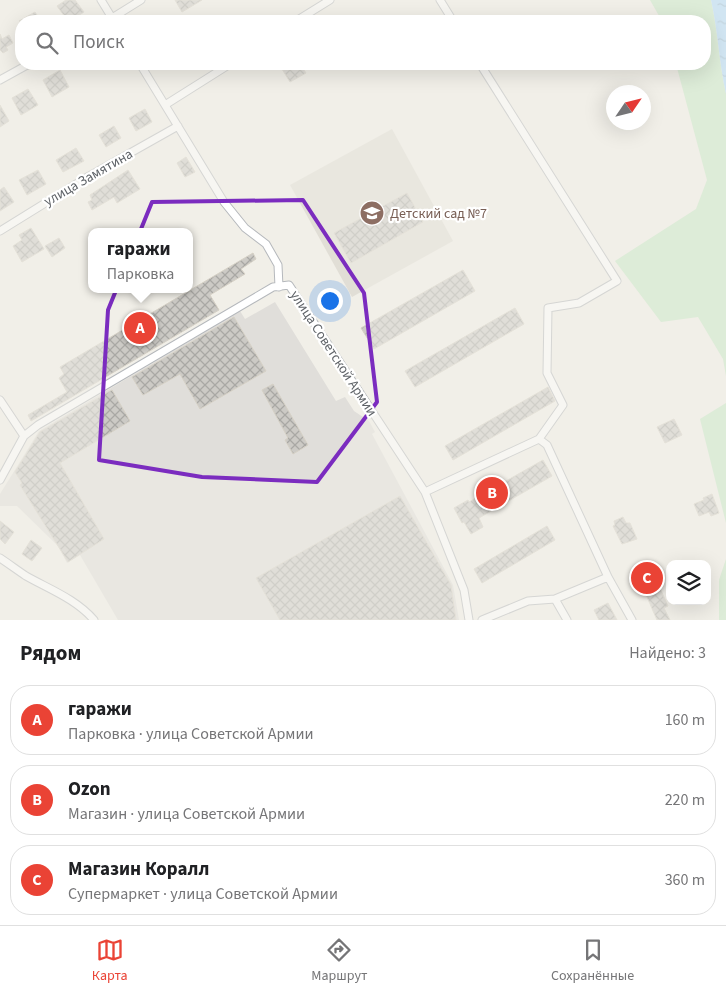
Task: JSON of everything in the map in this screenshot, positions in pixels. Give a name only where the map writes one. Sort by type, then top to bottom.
[{"type":"street","points":[[101,0],[108,15]]},
{"type":"street","points":[[118,15],[141,0]]},
{"type":"street","points":[[306,15],[330,0]]},
{"type":"street","points":[[440,0],[449,15]]},
{"type":"street","points":[[0,80],[19,70]]},
{"type":"street","points":[[144,70],[224,202],[245,228],[266,244],[278,265],[279,287]]},
{"type":"street","points":[[165,105],[220,70]]},
{"type":"street","points":[[425,492],[540,439],[563,405],[547,373],[548,308],[579,303],[616,281],[484,70]]},
{"type":"street","name":"улица Замятина","points":[[0,231],[84,179],[178,126]]},
{"type":"street","name":"улица Советской Армии","points":[[0,480],[24,436],[38,425],[272,287],[289,286],[301,301],[425,492],[464,590],[469,620]]},
{"type":"street","points":[[0,400],[24,436]]},
{"type":"street","points":[[540,439],[547,445],[608,577],[632,620]]},
{"type":"street","points":[[0,558],[26,576],[63,596],[89,614],[94,620]]},
{"type":"street","points":[[482,620],[528,601],[555,599],[608,577]]},
{"type":"street","points":[[555,599],[567,620]]},
{"type":"highlighted area","points":[[303,200],[364,293],[377,402],[317,482],[202,477],[99,460],[108,310],[152,202]]},
{"type":"shaded area","name":"Детский сад №7","points":[[392,129],[453,241],[352,297],[290,185]]},
{"type":"shaded area","points":[[275,302],[336,401],[345,397],[354,411],[369,421],[375,432],[372,434],[453,585],[459,620],[118,620],[80,555],[67,563],[58,546],[17,506],[0,506],[0,494],[39,431],[240,311],[245,319]]},
{"type":"green space","points":[[650,0],[711,0],[726,94],[726,376],[723,359],[698,317],[661,322],[615,261],[696,209],[707,180],[678,70],[711,70],[711,15],[659,15]]},
{"type":"green space","points":[[726,403],[726,523],[700,419]]},
{"type":"green space","points":[[726,559],[726,620],[719,620],[719,580]]},
{"type":"water","points":[[711,0],[726,0],[726,94],[715,23]]},
{"type":"building","points":[[66,0],[75,0],[84,12],[79,15],[64,15],[57,6]]},
{"type":"building","points":[[175,0],[202,0],[182,12]]},
{"type":"building","points":[[0,34],[2,39],[9,35],[13,43],[6,47],[8,50],[3,53],[0,50]]},
{"type":"building","points":[[60,70],[69,87],[52,97],[43,80]]},
{"type":"building","points":[[283,70],[304,70],[306,73],[290,82]]},
{"type":"building","points":[[28,89],[38,105],[21,115],[12,98]]},
{"type":"building","points":[[0,105],[9,121],[0,127]]},
{"type":"building","points":[[145,109],[152,122],[136,131],[129,118]]},
{"type":"building","points":[[114,126],[121,138],[106,147],[99,135]]},
{"type":"building","points":[[76,148],[84,161],[63,172],[56,160]]},
{"type":"building","points":[[186,157],[195,172],[185,177],[177,163]]},
{"type":"building","points":[[38,170],[46,184],[27,195],[19,180]]},
{"type":"building","points":[[128,170],[140,189],[117,203],[114,197],[92,210],[88,202],[92,200],[90,195]]},
{"type":"building","points":[[4,187],[14,202],[0,211],[0,190]]},
{"type":"building","points":[[407,193],[423,222],[351,263],[334,233]]},
{"type":"building","points":[[31,228],[44,249],[22,262],[13,246],[22,240],[19,235]]},
{"type":"building","points":[[59,238],[65,248],[52,257],[45,246]]},
{"type":"building","points":[[253,253],[256,259],[241,269],[245,274],[210,295],[219,310],[31,421],[28,415],[67,392],[59,378],[64,374],[60,367],[185,293],[193,293],[193,288]]},
{"type":"building","points":[[463,270],[475,291],[374,349],[361,328]]},
{"type":"building","points":[[515,308],[524,324],[415,387],[405,371]]},
{"type":"building","points":[[234,317],[266,371],[200,409],[180,374],[143,395],[132,377]]},
{"type":"building","points":[[273,384],[308,445],[293,454],[285,440],[288,438],[262,390]]},
{"type":"building","points":[[548,387],[555,401],[453,460],[445,446]]},
{"type":"building","points":[[112,390],[130,421],[60,463],[104,539],[68,562],[20,485],[22,483],[15,472],[40,432]]},
{"type":"building","points":[[674,419],[682,435],[665,443],[657,427]]},
{"type":"building","points":[[543,460],[552,476],[479,518],[483,527],[471,534],[464,522],[462,523],[454,508],[468,500],[469,502]]},
{"type":"building","points":[[712,494],[719,513],[711,516],[709,512],[699,516],[694,504]]},
{"type":"building","points":[[400,496],[451,585],[456,620],[280,620],[256,578]]},
{"type":"building","points":[[623,517],[626,523],[630,523],[637,539],[622,544],[613,526],[615,525],[614,521]]},
{"type":"building","points":[[0,521],[14,532],[5,544],[0,539]]},
{"type":"building","points":[[547,526],[555,540],[482,583],[474,569]]},
{"type":"building","points":[[31,540],[42,548],[32,561],[22,554]]},
{"type":"building","points":[[651,568],[668,606],[664,608],[670,620],[657,620],[637,574]]},
{"type":"building","points":[[608,603],[617,620],[599,620],[594,610]]},
{"type":"place","name":"Детский сад №7","points":[[372,213]]},
{"type":"place","name":"гаражи","points":[[140,328]]},
{"type":"place","name":"Ozon","points":[[492,493]]},
{"type":"place","name":"Магазин Коралл","points":[[647,578]]}]
